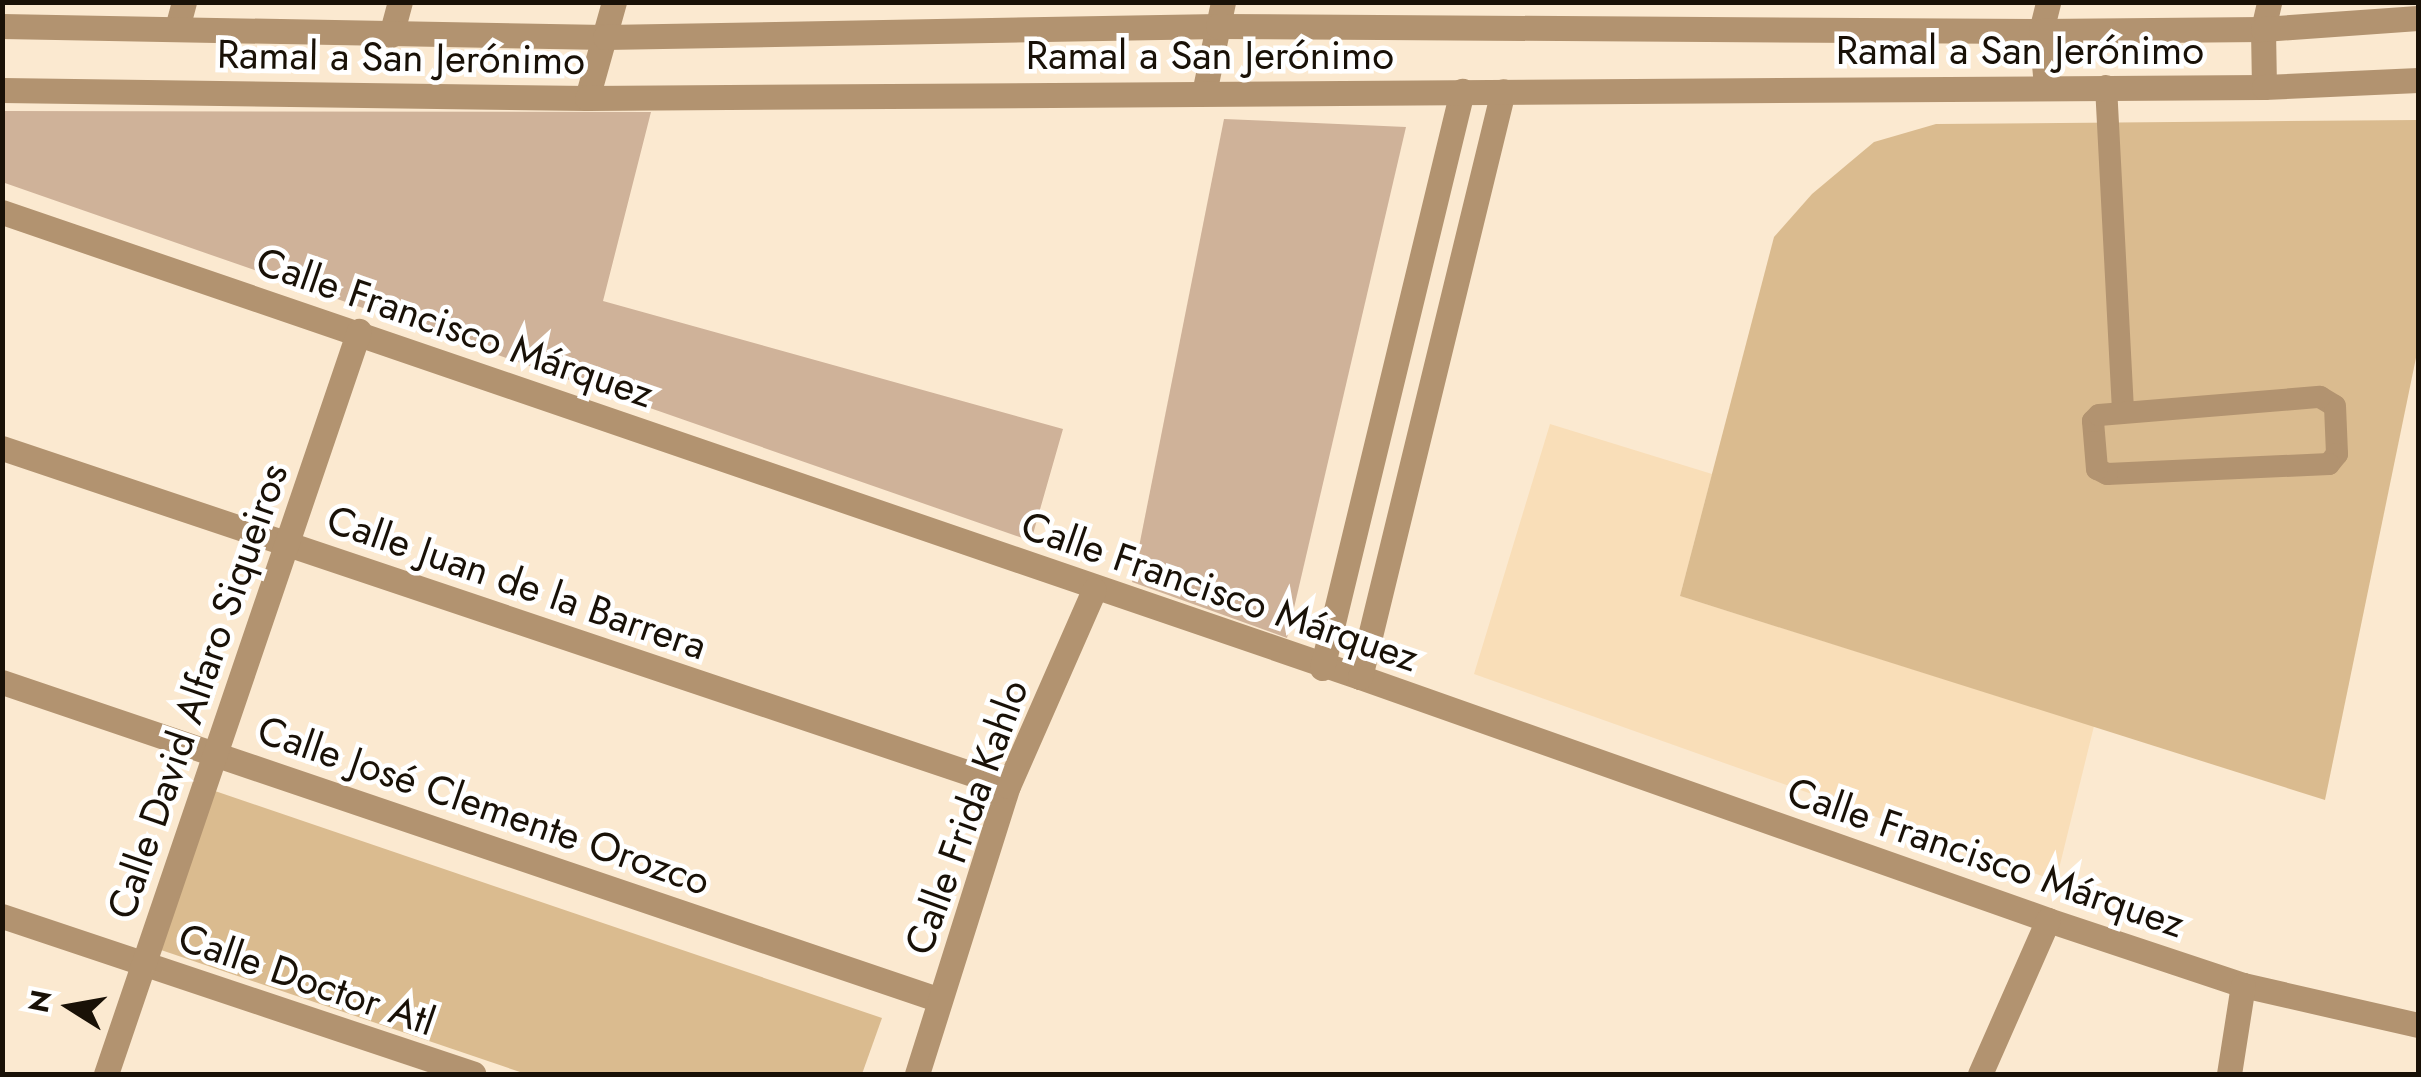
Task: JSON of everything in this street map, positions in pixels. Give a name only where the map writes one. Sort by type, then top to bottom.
[{"type":"street","points":[[177,28],[184,2]]},
{"type":"street","points":[[391,35],[400,2]]},
{"type":"street","points":[[587,98],[614,2]]},
{"type":"street","points":[[2046,86],[2042,32],[2048,2]]},
{"type":"street","points":[[2264,87],[2263,28],[2269,2]]},
{"type":"street","points":[[2,26],[604,37],[1220,14],[2042,32],[2263,28],[2418,18]]},
{"type":"street","points":[[1204,93],[1220,14]]},
{"type":"street","name":"Ramal a San Jerónimo","points":[[2,90],[587,98],[2264,87],[2418,80]]},
{"type":"street","points":[[1322,668],[1462,90]]},
{"type":"street","points":[[1360,677],[1503,90]]},
{"type":"street","name":"Calle Francisco Márquez","points":[[2,212],[359,332],[1094,590],[1322,668],[1360,677],[2048,920],[2243,985],[2418,1025]]},
{"type":"street","name":"Calle David Alfaro Siqueiros","points":[[106,1074],[359,332]]},
{"type":"street","name":"Calle Juan de la Barrera","points":[[2,448],[1008,786]]},
{"type":"street","name":"Calle Frida Kahlo","points":[[917,1074],[1008,786],[1094,590]]},
{"type":"street","name":"Calle José Clemente Orozco","points":[[2,682],[940,1000]]},
{"type":"street","name":"Calle Doctor Atl","points":[[2,916],[473,1074]]},
{"type":"street","points":[[1980,1074],[2048,920]]},
{"type":"street","points":[[2229,1074],[2243,985]]},
{"type":"lane","points":[[2106,86],[2123,410]]},
{"type":"lane","points":[[2320,397],[2334,406],[2337,454],[2329,464],[2107,474],[2097,469],[2093,421],[2099,415],[2123,410],[2320,397]]},
{"type":"shaded area","points":[[2418,120],[2418,348],[2325,800],[1680,596],[1774,237],[1812,194],[1874,142],[1936,124]]},
{"type":"shaded area","points":[[1550,424],[1712,474],[1680,596],[2094,726],[2056,881],[1474,674]]},
{"type":"shaded area","points":[[215,791],[882,1018],[862,1074],[526,1074],[161,950]]},
{"type":"building","points":[[2,111],[651,112],[603,301],[1063,429],[1031,541],[2,182]]},
{"type":"building","points":[[1224,119],[1406,127],[1287,638],[1132,582]]}]
